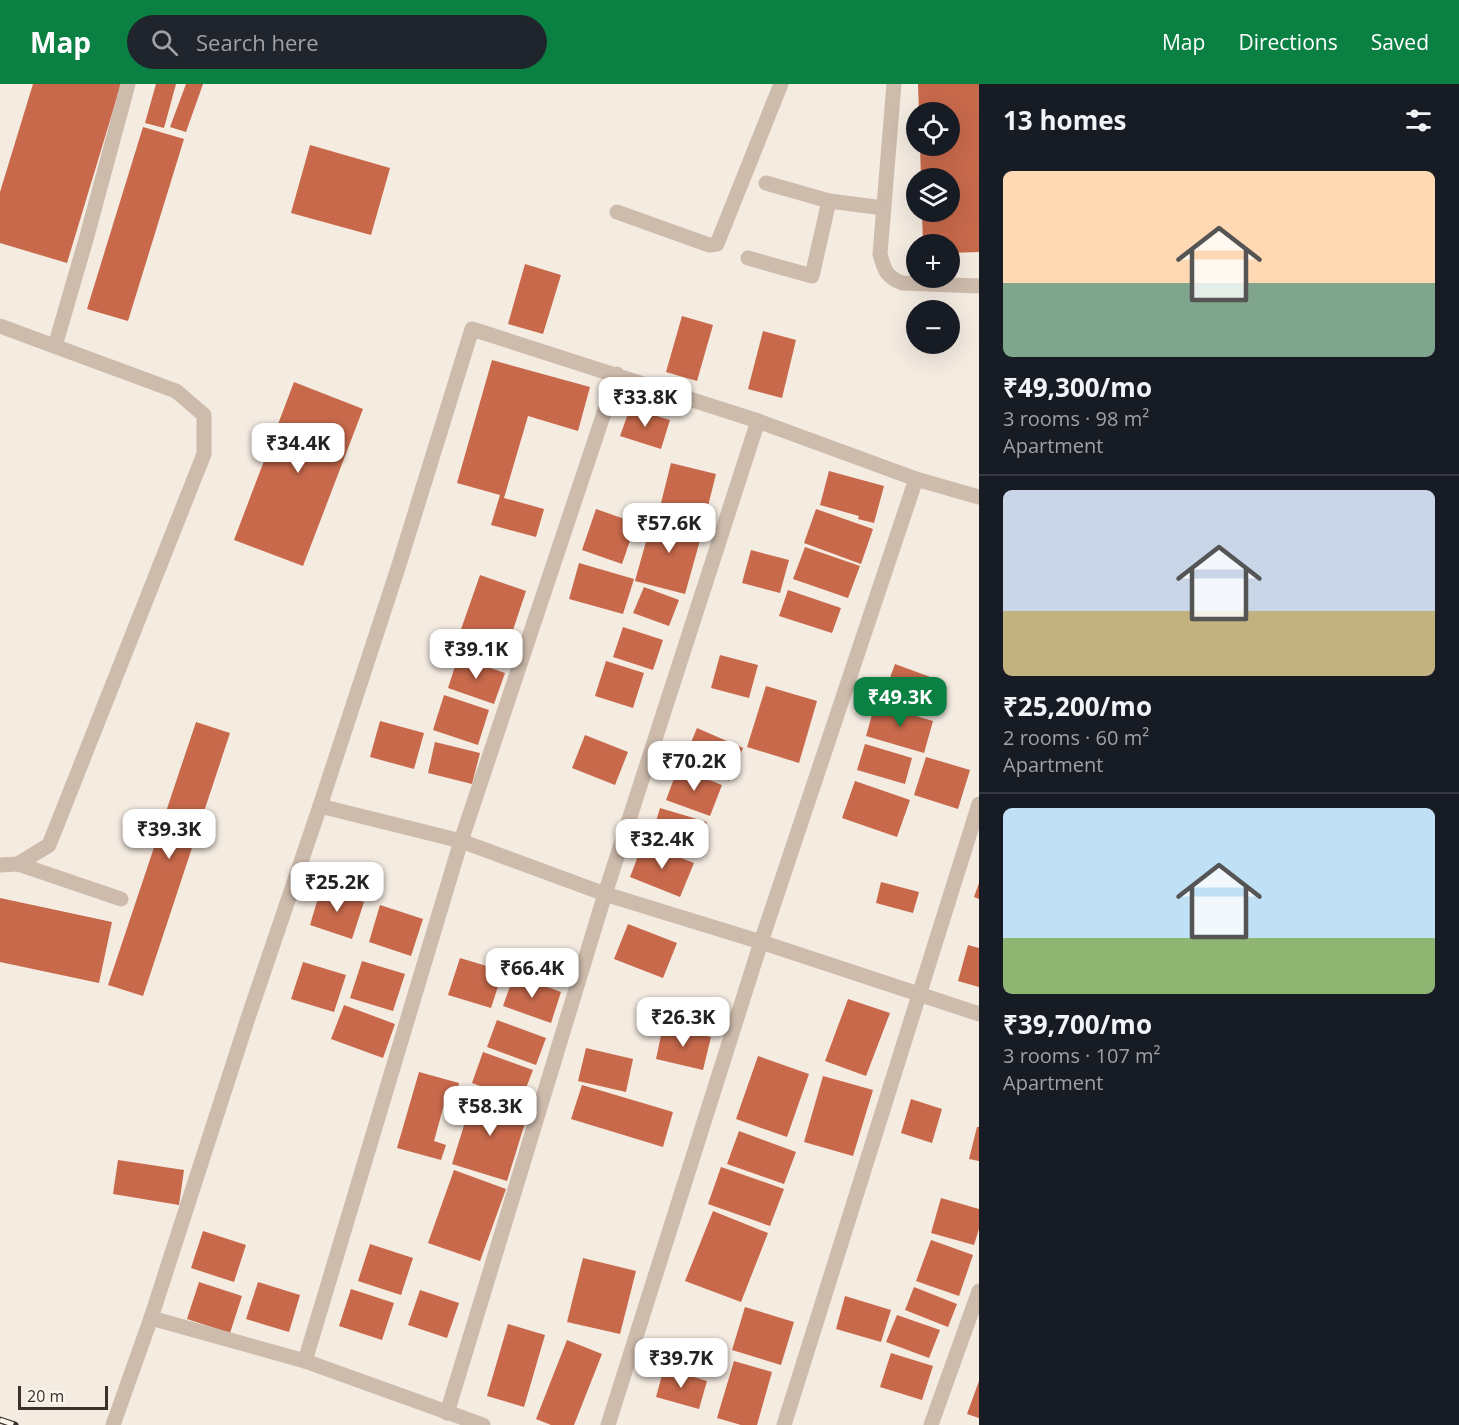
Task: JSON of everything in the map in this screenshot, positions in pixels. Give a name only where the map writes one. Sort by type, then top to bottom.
[{"type":"street","points":[[55,346],[128,84]]},
{"type":"street","points":[[616,212],[709,245],[717,244],[781,84]]},
{"type":"street","points":[[894,84],[880,254],[883,267],[891,279],[902,283],[979,286]]},
{"type":"street","points":[[766,183],[829,201],[884,208]]},
{"type":"street","points":[[748,258],[812,276],[829,201]]},
{"type":"street","points":[[0,326],[176,391],[204,415],[204,454],[49,845],[18,864]]},
{"type":"street","points":[[113,1425],[151,1318],[398,568],[472,329],[618,374],[758,421],[916,479],[979,497]]},
{"type":"street","points":[[305,1360],[461,841],[618,374]]},
{"type":"street","points":[[447,1413],[605,894],[758,421]]},
{"type":"street","points":[[608,1425],[761,942],[916,479]]},
{"type":"street","points":[[784,1425],[979,804]]},
{"type":"street","points":[[320,806],[461,841],[605,894],[761,942],[979,1014]]},
{"type":"street","points":[[0,866],[18,864],[121,899]]},
{"type":"street","points":[[932,1425],[979,1292]]},
{"type":"street","points":[[151,1318],[305,1360],[483,1425]]},
{"type":"building","points":[[33,84],[121,84],[67,263],[0,243],[0,192]]},
{"type":"building","points":[[156,84],[176,84],[164,128],[145,123]]},
{"type":"building","points":[[186,84],[203,84],[186,132],[170,127]]},
{"type":"building","points":[[918,84],[979,84],[979,252],[960,253],[960,234],[923,234],[922,222],[960,222],[960,168],[921,168],[920,156],[960,156],[960,102],[919,102]]},
{"type":"building","points":[[143,127],[184,139],[128,321],[87,309]]},
{"type":"building","points":[[310,145],[390,168],[371,235],[291,213]]},
{"type":"building","points":[[525,264],[561,275],[543,334],[508,324]]},
{"type":"building","points":[[682,316],[713,325],[697,381],[666,372]]},
{"type":"building","points":[[763,331],[796,340],[782,398],[748,389]]},
{"type":"building","points":[[492,360],[590,387],[578,431],[528,416],[504,498],[544,509],[536,537],[491,525],[500,495],[457,483]]},
{"type":"building","points":[[294,382],[363,409],[303,566],[234,540]]},
{"type":"building","points":[[630,408],[670,420],[661,449],[620,436]]},
{"type":"building","points":[[671,463],[716,474],[705,518],[660,507]]},
{"type":"building","points":[[829,471],[884,486],[874,523],[858,519],[859,516],[820,505]]},
{"type":"building","points":[[596,509],[636,523],[622,564],[582,550]]},
{"type":"building","points":[[816,509],[873,529],[861,564],[804,543]]},
{"type":"building","points":[[654,513],[704,526],[685,594],[635,581]]},
{"type":"building","points":[[805,547],[860,566],[848,598],[793,579]]},
{"type":"building","points":[[751,550],[789,560],[780,593],[742,583]]},
{"type":"building","points":[[579,563],[634,579],[623,614],[569,599]]},
{"type":"building","points":[[480,575],[526,591],[506,651],[459,635]]},
{"type":"building","points":[[644,587],[679,600],[669,626],[633,613]]},
{"type":"building","points":[[788,590],[841,608],[832,633],[779,616]]},
{"type":"building","points":[[623,627],[663,640],[653,670],[613,657]]},
{"type":"building","points":[[720,655],[758,665],[749,698],[711,688]]},
{"type":"building","points":[[458,657],[505,673],[494,704],[448,688]]},
{"type":"building","points":[[606,661],[644,673],[633,708],[595,696]]},
{"type":"building","points":[[895,664],[944,682],[933,712],[884,694]]},
{"type":"building","points":[[766,686],[817,701],[799,763],[747,747]]},
{"type":"building","points":[[444,695],[489,710],[478,745],[433,730]]},
{"type":"building","points":[[875,704],[933,721],[924,753],[866,736]]},
{"type":"building","points":[[380,721],[424,733],[414,769],[370,757]]},
{"type":"building","points":[[196,722],[230,733],[143,996],[108,985]]},
{"type":"building","points":[[697,728],[743,748],[729,781],[683,762]]},
{"type":"building","points":[[585,735],[628,752],[615,785],[572,768]]},
{"type":"building","points":[[435,742],[480,753],[472,784],[428,773]]},
{"type":"building","points":[[865,744],[912,758],[905,784],[857,770]]},
{"type":"building","points":[[926,757],[970,770],[958,809],[914,795]]},
{"type":"building","points":[[678,768],[722,785],[710,816],[666,800]]},
{"type":"building","points":[[855,781],[910,800],[897,837],[842,818]]},
{"type":"building","points":[[660,808],[707,822],[698,852],[651,838]]},
{"type":"building","points":[[643,843],[694,863],[680,897],[630,877]]},
{"type":"building","points":[[881,882],[919,892],[913,913],[876,903]]},
{"type":"building","points":[[979,883],[979,899],[974,897]]},
{"type":"building","points":[[321,888],[364,902],[352,939],[310,925]]},
{"type":"building","points":[[0,898],[112,922],[99,983],[0,962]]},
{"type":"building","points":[[380,905],[423,919],[411,956],[369,942]]},
{"type":"building","points":[[628,924],[677,943],[663,978],[614,959]]},
{"type":"building","points":[[968,945],[979,948],[979,987],[958,981]]},
{"type":"building","points":[[460,958],[503,971],[491,1008],[448,995]]},
{"type":"building","points":[[362,961],[405,974],[393,1011],[350,998]]},
{"type":"building","points":[[303,962],[346,975],[334,1012],[291,999]]},
{"type":"building","points":[[514,975],[561,992],[551,1023],[503,1006]]},
{"type":"building","points":[[848,999],[890,1013],[866,1076],[825,1061]]},
{"type":"building","points":[[344,1005],[395,1024],[383,1058],[331,1039]]},
{"type":"building","points":[[497,1020],[546,1038],[536,1065],[487,1047]]},
{"type":"building","points":[[663,1026],[711,1037],[703,1070],[656,1059]]},
{"type":"building","points":[[586,1048],[633,1059],[626,1092],[578,1081]]},
{"type":"building","points":[[483,1052],[533,1070],[521,1101],[472,1083]]},
{"type":"building","points":[[758,1056],[809,1074],[787,1137],[736,1119]]},
{"type":"building","points":[[419,1072],[459,1083],[454,1103],[445,1101],[434,1141],[446,1145],[441,1160],[397,1148]]},
{"type":"building","points":[[823,1076],[873,1090],[853,1156],[804,1142]]},
{"type":"building","points":[[582,1085],[673,1112],[663,1147],[571,1119]]},
{"type":"building","points":[[474,1093],[529,1110],[507,1181],[452,1164]]},
{"type":"building","points":[[911,1099],[942,1109],[932,1143],[901,1133]]},
{"type":"building","points":[[977,1127],[979,1127],[979,1161],[969,1159]]},
{"type":"building","points":[[739,1131],[796,1152],[784,1184],[727,1164]]},
{"type":"building","points":[[118,1160],[184,1170],[179,1205],[113,1194]]},
{"type":"building","points":[[721,1167],[784,1189],[770,1226],[708,1204]]},
{"type":"building","points":[[454,1170],[506,1189],[480,1261],[428,1243]]},
{"type":"building","points":[[941,1198],[979,1209],[979,1229],[974,1245],[931,1233]]},
{"type":"building","points":[[713,1211],[768,1233],[741,1302],[685,1281]]},
{"type":"building","points":[[203,1231],[246,1245],[234,1282],[191,1268]]},
{"type":"building","points":[[931,1240],[973,1255],[959,1296],[916,1281]]},
{"type":"building","points":[[370,1244],[413,1258],[401,1295],[358,1281]]},
{"type":"building","points":[[583,1258],[636,1271],[620,1334],[567,1322]]},
{"type":"building","points":[[199,1282],[242,1296],[230,1333],[187,1319]]},
{"type":"building","points":[[258,1282],[300,1295],[289,1332],[246,1319]]},
{"type":"building","points":[[914,1287],[957,1304],[948,1327],[905,1310]]},
{"type":"building","points":[[351,1289],[394,1303],[382,1340],[339,1326]]},
{"type":"building","points":[[420,1290],[459,1303],[447,1338],[408,1325]]},
{"type":"building","points":[[845,1296],[891,1310],[881,1342],[836,1329]]},
{"type":"building","points":[[745,1307],[794,1322],[781,1365],[732,1350]]},
{"type":"building","points":[[897,1315],[940,1330],[929,1358],[886,1342]]},
{"type":"building","points":[[508,1324],[545,1335],[524,1407],[487,1396]]},
{"type":"building","points":[[567,1340],[602,1354],[574,1425],[551,1425],[536,1419]]},
{"type":"building","points":[[891,1353],[933,1366],[922,1400],[880,1387]]},
{"type":"building","points":[[734,1361],[772,1372],[757,1425],[741,1425],[717,1418]]},
{"type":"building","points":[[664,1368],[707,1381],[699,1409],[656,1397]]},
{"type":"building","points":[[979,1381],[979,1418],[967,1414]]},
{"type":"railway","points":[[0,1420],[15,1425]]}]
